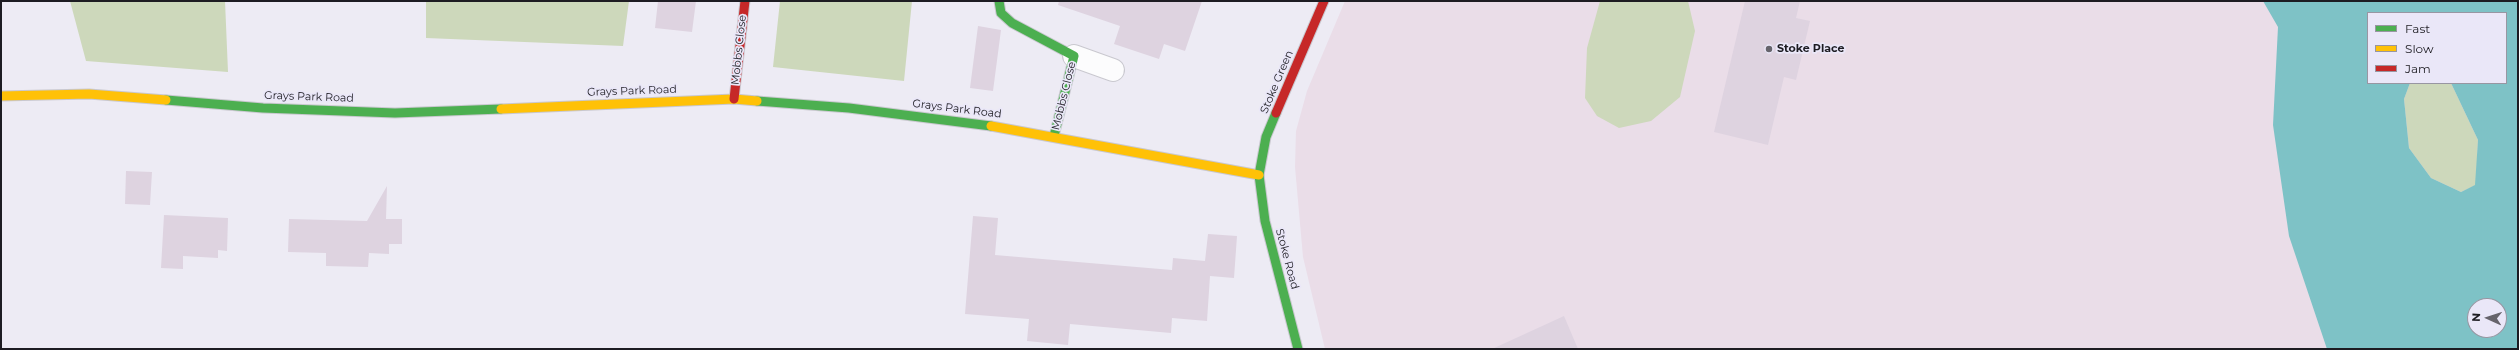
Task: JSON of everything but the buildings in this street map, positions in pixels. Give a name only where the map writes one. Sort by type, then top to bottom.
[{"type":"main road","name":"Mobbs Close","points":[[734,99],[745,1]]},
{"type":"main road","name":"Mobbs Close","points":[[999,1],[1002,13],[1012,23],[1074,56],[1054,136]]},
{"type":"main road","name":"Stoke Green","points":[[1259,175],[1266,137],[1324,1]]},
{"type":"main road","name":"Grays Park Road","points":[[1,96],[17,94],[89,94],[263,108],[395,113],[734,99],[849,108],[974,123],[1054,136],[1259,175]]},
{"type":"main road","name":"Stoke Road","points":[[1259,175],[1265,221],[1298,349]]},
{"type":"street","name":"Mobbs Close","points":[[1074,56],[1112,70]]},
{"type":"shaded area","points":[[1345,1],[2518,1],[2518,349],[1325,349],[1303,257],[1295,167],[1296,131],[1307,91]]},
{"type":"green space","points":[[70,1],[225,1],[228,72],[86,61]]},
{"type":"green space","points":[[426,1],[629,1],[623,46],[426,38]]},
{"type":"green space","points":[[780,1],[912,1],[904,81],[773,67]]},
{"type":"green space","points":[[1600,1],[1688,1],[1695,31],[1680,97],[1651,121],[1619,128],[1597,116],[1585,98],[1587,48]]},
{"type":"green space","points":[[2410,84],[2451,84],[2478,140],[2476,185],[2461,192],[2431,178],[2409,148],[2404,99]]},
{"type":"water","points":[[2263,1],[2518,1],[2518,349],[2327,349],[2289,236],[2273,125],[2278,27]],"holes":[[[2367,12],[2507,12],[2507,84],[2451,84],[2478,140],[2475,185],[2461,192],[2431,178],[2409,148],[2404,99],[2410,84],[2367,84]]]},
{"type":"traffic: fast","points":[[999,1],[1001,13],[1012,23],[1074,56],[1054,136]]},
{"type":"traffic: fast","points":[[166,100],[263,108],[395,113],[501,109]]},
{"type":"traffic: fast","points":[[757,101],[849,108],[991,126]]},
{"type":"traffic: fast","points":[[1276,113],[1266,137],[1259,175],[1265,221],[1298,349]]},
{"type":"traffic: slow","points":[[1,96],[89,94],[166,100]]},
{"type":"traffic: slow","points":[[501,109],[734,99],[757,101]]},
{"type":"traffic: slow","points":[[991,126],[1259,175]]},
{"type":"traffic: jam","points":[[734,99],[745,1]]},
{"type":"traffic: jam","points":[[1276,113],[1324,1]]},
{"type":"place","name":"Stoke Place","points":[[1769,49]]}]
